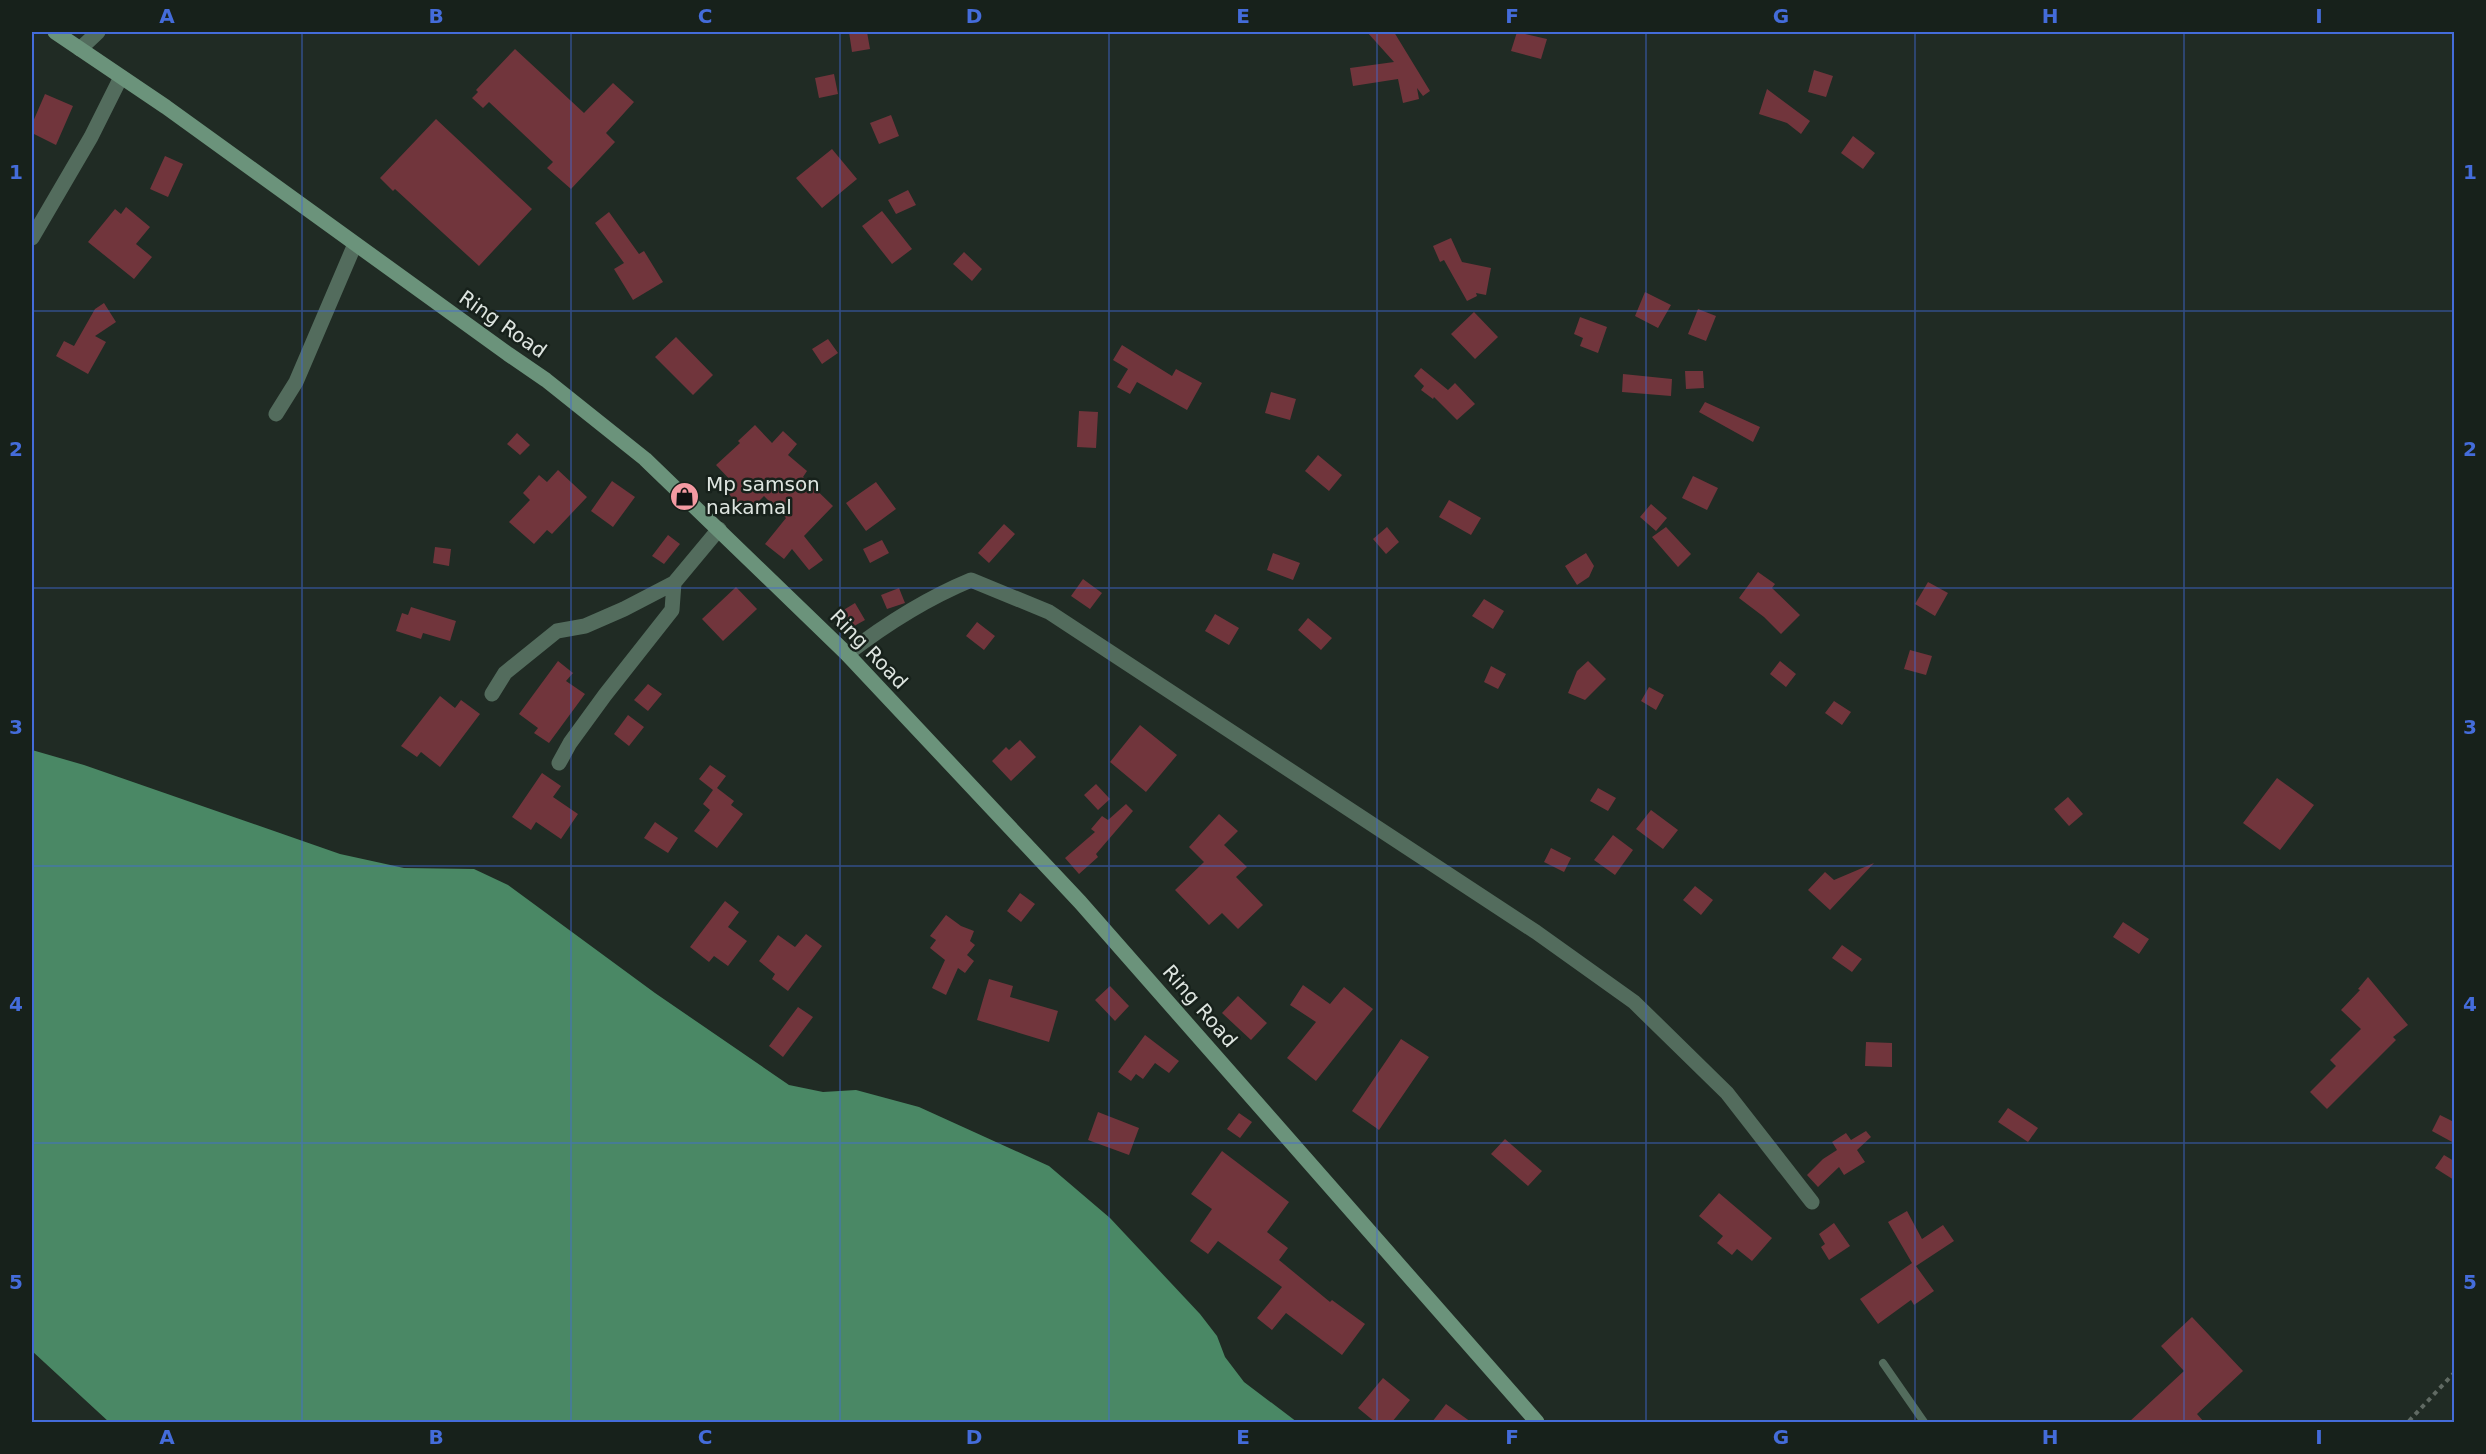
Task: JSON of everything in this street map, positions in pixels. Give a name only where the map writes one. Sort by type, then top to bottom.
[{"type":"main road","name":"Ring Road","points":[[55,32],[122,77],[577,404],[645,459],[847,654],[1080,902],[1537,1422]]},
{"type":"street","points":[[80,49],[98,32]]},
{"type":"street","points":[[32,238],[91,137],[122,77]]},
{"type":"street","points":[[276,414],[296,382],[355,244]]},
{"type":"street","points":[[492,694],[505,673],[557,631],[585,626],[674,583],[719,529]]},
{"type":"street","points":[[847,654],[891,621],[938,594],[971,580],[1049,612],[1536,932],[1634,1002],[1727,1093],[1812,1202]]},
{"type":"street","points":[[559,763],[570,742],[605,694],[672,610],[674,583]]},
{"type":"lane","points":[[1883,1363],[1924,1422]]},
{"type":"path","points":[[2409,1421],[2454,1373]]},
{"type":"shaded area","points":[[32,750],[84,765],[340,854],[404,868],[474,869],[508,885],[655,993],[789,1085],[823,1092],[856,1090],[919,1107],[1049,1166],[1110,1218],[1200,1314],[1217,1336],[1225,1357],[1244,1382],[1297,1422],[109,1422],[32,1351]]},
{"type":"building","points":[[849,32],[867,32],[870,49],[852,52]]},
{"type":"building","points":[[1367,32],[1394,32],[1430,91],[1423,96],[1417,88],[1419,99],[1403,103],[1398,79],[1353,86],[1350,68],[1394,62]]},
{"type":"building","points":[[1517,32],[1547,39],[1541,59],[1511,51]]},
{"type":"building","points":[[515,49],[584,113],[613,83],[634,102],[606,133],[615,142],[571,189],[547,168],[553,162],[489,102],[483,108],[472,98],[478,92],[476,90]]},
{"type":"building","points":[[1814,70],[1833,76],[1826,97],[1808,92]]},
{"type":"building","points":[[834,74],[838,94],[819,98],[815,78]]},
{"type":"building","points":[[1767,89],[1810,121],[1801,134],[1787,123],[1759,114]]},
{"type":"building","points":[[45,94],[73,106],[56,145],[32,133],[32,124]]},
{"type":"building","points":[[891,115],[899,136],[879,144],[870,123]]},
{"type":"building","points":[[436,119],[532,209],[479,266],[380,178]]},
{"type":"building","points":[[1853,136],[1875,153],[1863,169],[1841,153]]},
{"type":"building","points":[[832,149],[857,179],[822,208],[796,178]]},
{"type":"building","points":[[165,156],[183,164],[168,197],[150,189]]},
{"type":"building","points":[[908,190],[916,205],[896,214],[888,200]]},
{"type":"building","points":[[126,207],[150,227],[136,244],[152,257],[134,279],[88,242],[115,209],[121,214]]},
{"type":"building","points":[[882,211],[912,249],[892,264],[862,226]]},
{"type":"building","points":[[609,212],[639,254],[644,251],[663,282],[633,300],[614,269],[624,263],[595,223]]},
{"type":"building","points":[[1451,238],[1462,262],[1491,268],[1486,295],[1476,293],[1477,296],[1467,301],[1444,260],[1440,262],[1433,246]]},
{"type":"building","points":[[964,252],[982,269],[972,281],[953,264]]},
{"type":"building","points":[[1645,292],[1671,305],[1658,328],[1635,316]]},
{"type":"building","points":[[104,303],[116,322],[95,336],[106,342],[88,374],[56,356],[64,341],[74,346],[95,309]]},
{"type":"building","points":[[1698,309],[1716,316],[1706,341],[1688,334]]},
{"type":"building","points":[[1474,312],[1498,337],[1475,359],[1451,334]]},
{"type":"building","points":[[1580,317],[1607,327],[1598,353],[1580,346],[1583,338],[1574,334]]},
{"type":"building","points":[[676,337],[713,375],[693,395],[655,357]]},
{"type":"building","points":[[828,339],[838,353],[822,364],[812,349]]},
{"type":"building","points":[[1122,345],[1172,376],[1176,369],[1202,383],[1187,410],[1137,382],[1130,394],[1117,387],[1128,369],[1113,360]]},
{"type":"building","points":[[1421,368],[1448,390],[1455,383],[1475,404],[1457,420],[1434,397],[1433,399],[1421,390],[1424,386],[1414,376]]},
{"type":"building","points":[[1685,371],[1703,371],[1704,388],[1686,389]]},
{"type":"building","points":[[1623,374],[1672,379],[1671,396],[1622,392]]},
{"type":"building","points":[[1271,392],[1296,399],[1290,420],[1265,413]]},
{"type":"building","points":[[1705,402],[1760,427],[1753,442],[1699,412]]},
{"type":"building","points":[[1079,411],[1098,412],[1096,448],[1077,447]]},
{"type":"building","points":[[755,425],[772,443],[783,431],[797,444],[788,455],[807,471],[803,477],[833,506],[804,536],[823,560],[809,570],[792,549],[784,559],[765,544],[786,518],[764,496],[747,513],[728,493],[736,486],[716,465],[740,443],[738,441]]},
{"type":"building","points":[[517,433],[530,445],[520,455],[507,444]]},
{"type":"building","points":[[1318,455],[1342,475],[1329,491],[1305,471]]},
{"type":"building","points":[[558,470],[587,497],[552,534],[547,530],[534,544],[509,522],[530,500],[523,493],[539,475],[547,482]]},
{"type":"building","points":[[1693,476],[1718,488],[1707,510],[1682,498]]},
{"type":"building","points":[[612,481],[635,497],[613,527],[591,511]]},
{"type":"building","points":[[876,482],[896,509],[866,531],[846,503]]},
{"type":"building","points":[[1449,500],[1481,518],[1471,535],[1439,517]]},
{"type":"building","points":[[1651,504],[1667,518],[1656,531],[1640,517]]},
{"type":"building","points":[[1004,524],[1015,534],[989,563],[978,553]]},
{"type":"building","points":[[1387,527],[1399,542],[1386,554],[1373,539]]},
{"type":"building","points":[[1666,527],[1691,554],[1678,567],[1652,537]]},
{"type":"building","points":[[668,535],[680,544],[664,564],[652,556]]},
{"type":"building","points":[[882,540],[889,553],[870,563],[863,549]]},
{"type":"building","points":[[435,547],[451,549],[449,566],[433,563]]},
{"type":"building","points":[[1273,553],[1300,563],[1293,580],[1267,570]]},
{"type":"building","points":[[1586,553],[1594,566],[1589,577],[1577,585],[1565,566]]},
{"type":"building","points":[[1758,572],[1775,584],[1772,588],[1800,615],[1781,634],[1764,617],[1739,598]]},
{"type":"building","points":[[1083,579],[1102,593],[1090,609],[1071,596]]},
{"type":"building","points":[[1928,582],[1948,593],[1935,616],[1915,604]]},
{"type":"building","points":[[736,587],[757,609],[723,641],[702,619]]},
{"type":"building","points":[[899,588],[905,603],[887,609],[881,595]]},
{"type":"building","points":[[1484,599],[1504,611],[1493,629],[1472,616]]},
{"type":"building","points":[[855,603],[865,620],[847,630],[837,614]]},
{"type":"building","points":[[411,607],[456,621],[450,641],[423,633],[421,639],[396,631],[402,613],[408,615]]},
{"type":"building","points":[[1215,614],[1239,628],[1229,645],[1205,631]]},
{"type":"building","points":[[1308,618],[1332,638],[1321,650],[1298,630]]},
{"type":"building","points":[[977,622],[995,636],[984,650],[966,636]]},
{"type":"building","points":[[1910,650],[1932,656],[1926,675],[1904,669]]},
{"type":"building","points":[[558,661],[573,673],[566,681],[585,694],[549,743],[534,733],[538,728],[519,714]]},
{"type":"building","points":[[1588,661],[1606,679],[1585,700],[1568,693],[1577,671]]},
{"type":"building","points":[[1780,661],[1796,674],[1786,687],[1770,674]]},
{"type":"building","points":[[1491,666],[1506,674],[1498,689],[1484,682]]},
{"type":"building","points":[[648,684],[662,694],[648,711],[634,700]]},
{"type":"building","points":[[1649,687],[1664,695],[1656,710],[1641,701]]},
{"type":"building","points":[[440,696],[455,708],[461,700],[480,714],[440,767],[421,752],[417,757],[401,746]]},
{"type":"building","points":[[1834,701],[1851,712],[1842,725],[1825,713]]},
{"type":"building","points":[[628,715],[644,727],[629,746],[614,734]]},
{"type":"building","points":[[1140,725],[1177,755],[1146,792],[1110,762]]},
{"type":"building","points":[[1020,740],[1036,757],[1011,781],[992,761],[1006,747],[1009,750]]},
{"type":"building","points":[[710,765],[726,776],[717,788],[734,801],[731,805],[743,814],[717,848],[694,831],[710,810],[703,804],[713,790],[699,779]]},
{"type":"building","points":[[542,773],[561,786],[553,797],[578,814],[561,839],[536,822],[531,830],[512,817]]},
{"type":"building","points":[[2277,778],[2314,805],[2280,850],[2243,823]]},
{"type":"building","points":[[1096,784],[1110,799],[1098,810],[1084,795]]},
{"type":"building","points":[[1598,788],[1616,798],[1608,811],[1590,801]]},
{"type":"building","points":[[2068,797],[2083,814],[2069,826],[2054,809]]},
{"type":"building","points":[[1126,804],[1133,811],[1096,854],[1098,857],[1079,874],[1065,858],[1095,832],[1091,829],[1102,816],[1108,820]]},
{"type":"building","points":[[1651,810],[1678,830],[1663,849],[1636,829]]},
{"type":"building","points":[[1219,814],[1238,831],[1224,845],[1247,867],[1236,877],[1263,905],[1238,929],[1222,913],[1209,925],[1175,890],[1204,862],[1189,847]]},
{"type":"building","points":[[655,822],[678,838],[668,853],[644,838]]},
{"type":"building","points":[[1613,835],[1633,850],[1615,875],[1594,860]]},
{"type":"building","points":[[1551,848],[1571,858],[1564,872],[1544,862]]},
{"type":"building","points":[[1874,863],[1830,910],[1808,890],[1825,872],[1834,880]]},
{"type":"building","points":[[1695,886],[1713,900],[1701,915],[1683,900]]},
{"type":"building","points":[[1020,893],[1035,904],[1021,922],[1007,911]]},
{"type":"building","points":[[725,901],[739,912],[728,927],[747,941],[728,966],[714,956],[709,962],[690,947]]},
{"type":"building","points":[[946,915],[961,926],[974,931],[970,941],[975,945],[967,955],[974,961],[965,973],[958,968],[946,995],[932,988],[945,960],[930,948],[936,940],[930,936]]},
{"type":"building","points":[[2123,922],[2149,939],[2139,954],[2113,937]]},
{"type":"building","points":[[806,934],[822,946],[788,991],[772,979],[775,974],[759,961],[778,935],[795,947]]},
{"type":"building","points":[[1842,945],[1862,959],[1852,972],[1832,958]]},
{"type":"building","points":[[2368,977],[2408,1025],[2393,1037],[2396,1040],[2327,1109],[2310,1092],[2336,1066],[2330,1060],[2361,1029],[2341,1010],[2360,990],[2358,989]]},
{"type":"building","points":[[989,979],[1013,986],[1010,997],[1058,1011],[1049,1042],[977,1020]]},
{"type":"building","points":[[1303,985],[1330,1004],[1344,987],[1373,1009],[1316,1081],[1287,1058],[1316,1022],[1290,1005]]},
{"type":"building","points":[[1110,986],[1129,1006],[1115,1021],[1095,1000]]},
{"type":"building","points":[[1238,996],[1267,1023],[1251,1040],[1222,1013]]},
{"type":"building","points":[[798,1007],[813,1017],[783,1057],[769,1046]]},
{"type":"building","points":[[1145,1035],[1179,1061],[1169,1073],[1155,1063],[1143,1079],[1136,1074],[1131,1081],[1118,1072]]},
{"type":"building","points":[[1401,1039],[1429,1057],[1379,1130],[1352,1111]]},
{"type":"building","points":[[1866,1042],[1892,1043],[1892,1067],[1865,1066]]},
{"type":"building","points":[[2008,1108],[2038,1128],[2028,1142],[1998,1122]]},
{"type":"building","points":[[1098,1112],[1139,1128],[1129,1155],[1088,1140]]},
{"type":"building","points":[[1239,1113],[1252,1122],[1240,1138],[1227,1129]]},
{"type":"building","points":[[2440,1115],[2454,1122],[2454,1143],[2432,1131]]},
{"type":"building","points":[[1866,1131],[1871,1137],[1857,1150],[1865,1162],[1844,1175],[1839,1167],[1818,1187],[1807,1175],[1823,1159],[1837,1150],[1832,1142],[1846,1133],[1851,1140]]},
{"type":"building","points":[[1505,1139],[1542,1171],[1528,1186],[1491,1154]]},
{"type":"building","points":[[1222,1151],[1289,1202],[1267,1232],[1288,1248],[1279,1260],[1330,1302],[1332,1300],[1365,1324],[1342,1355],[1286,1313],[1272,1330],[1257,1318],[1282,1287],[1218,1241],[1208,1254],[1190,1241],[1212,1209],[1191,1194]]},
{"type":"building","points":[[2444,1155],[2454,1161],[2454,1180],[2435,1168]]},
{"type":"building","points":[[1719,1193],[1772,1238],[1752,1261],[1737,1249],[1732,1255],[1717,1243],[1723,1236],[1699,1216]]},
{"type":"building","points":[[1907,1211],[1922,1239],[1943,1225],[1954,1241],[1916,1266],[1934,1291],[1914,1305],[1911,1300],[1878,1324],[1860,1299],[1912,1263],[1888,1222]]},
{"type":"building","points":[[1834,1223],[1850,1246],[1829,1260],[1821,1247],[1825,1244],[1819,1234]]},
{"type":"building","points":[[2192,1317],[2243,1371],[2197,1414],[2204,1422],[2129,1422],[2184,1371],[2161,1346]]},
{"type":"building","points":[[1383,1378],[1410,1400],[1392,1422],[1375,1422],[1358,1408]]},
{"type":"building","points":[[1446,1404],[1471,1422],[1432,1422]]},
{"type":"place","name":"Mp samson nakamal","points":[[685,496]]}]
